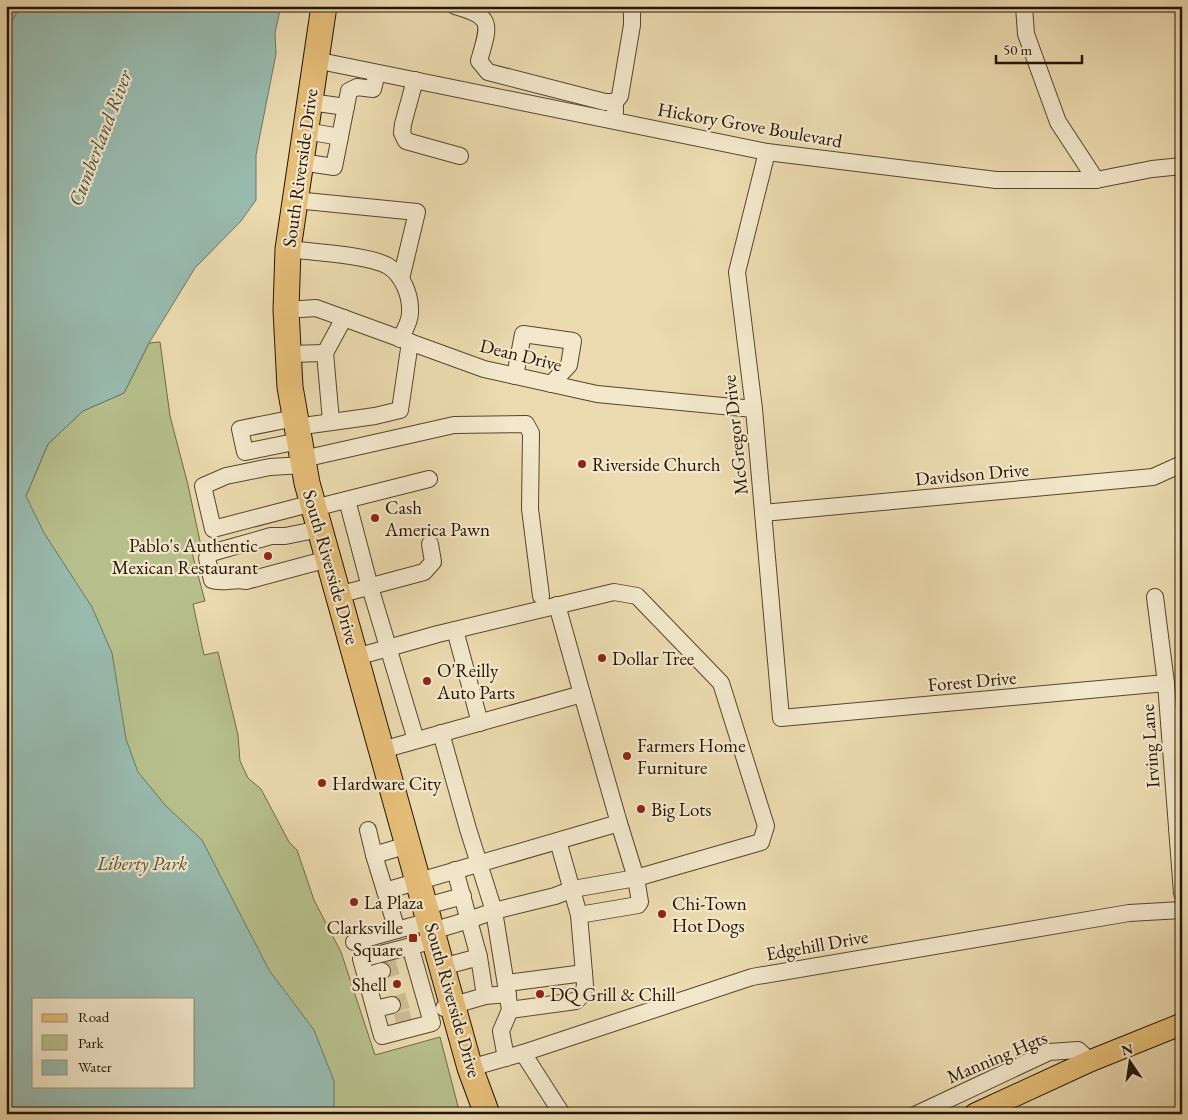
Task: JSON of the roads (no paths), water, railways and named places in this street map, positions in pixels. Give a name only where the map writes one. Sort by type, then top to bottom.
[{"type":"highway","name":"South Riverside Drive","points":[[324,6],[288,249],[286,310],[290,387],[299,442],[328,559],[470,1068],[487,1114]]},
{"type":"main road","points":[[975,1114],[1090,1061],[1182,1024]]},
{"type":"street","points":[[455,6],[476,12],[484,18],[487,28],[479,61],[488,72],[605,102],[615,102]]},
{"type":"street","points":[[615,121],[615,102],[620,96],[632,25],[632,10],[628,6]]},
{"type":"street","points":[[1024,6],[1026,34],[1058,122],[1096,180]]},
{"type":"street","name":"Hickory Grove Boulevard","points":[[315,60],[767,152],[996,180],[1096,180],[1152,169],[1182,166]]},
{"type":"street","points":[[301,162],[334,167],[349,91],[358,87],[373,89],[377,72]]},
{"type":"street","points":[[415,80],[403,124],[402,133],[406,140],[460,156]]},
{"type":"street","points":[[310,102],[346,107]]},
{"type":"street","points":[[306,131],[340,137]]},
{"type":"street","name":"McGregor Drive","points":[[767,152],[737,272],[754,409],[781,718]]},
{"type":"street","points":[[296,200],[417,212],[401,279]]},
{"type":"street","points":[[288,249],[372,260],[388,266],[406,287],[410,314],[405,340],[400,410],[375,416],[332,421],[299,442],[270,467],[226,476],[203,486],[212,529],[316,514]]},
{"type":"street","name":"Dean Drive","points":[[286,310],[316,308],[484,369],[597,394],[754,409]]},
{"type":"street","points":[[332,421],[325,353],[344,318]]},
{"type":"street","points":[[515,376],[523,334],[572,341],[569,365],[551,384]]},
{"type":"street","points":[[288,354],[325,353]]},
{"type":"street","points":[[299,442],[454,425],[526,424],[531,433],[530,509],[541,596]]},
{"type":"street","name":"Davidson Drive","points":[[763,513],[1153,477],[1182,464]]},
{"type":"street","points":[[328,559],[246,581],[238,579],[217,582],[212,580],[207,558],[211,553],[271,536],[285,536],[316,514],[347,500],[429,479]]},
{"type":"street","points":[[347,500],[370,587],[416,740]]},
{"type":"street","points":[[338,595],[424,572],[433,562],[430,544]]},
{"type":"street","points":[[354,942],[397,930],[469,920],[494,911],[555,896],[573,889],[636,878],[761,842],[766,826],[721,683],[637,596],[614,592],[455,630],[356,657]]},
{"type":"street","name":"Irving Lane","points":[[1155,597],[1178,796],[1182,893]]},
{"type":"street","points":[[557,605],[636,878],[640,902],[638,905],[580,915]]},
{"type":"street","points":[[455,630],[480,722]]},
{"type":"street","name":"Forest Drive","points":[[781,718],[1166,683]]},
{"type":"street","points":[[382,750],[582,694]]},
{"type":"street","points":[[441,734],[494,911],[509,996],[501,1030],[506,1058]]},
{"type":"street","points":[[385,891],[619,823]]},
{"type":"street","points":[[368,830],[397,930]]},
{"type":"street","points":[[422,1014],[485,996],[576,1001],[583,994],[585,985],[580,915],[558,841]]},
{"type":"street","points":[[374,855],[408,845]]},
{"type":"street","points":[[455,870],[479,957],[485,996]]},
{"type":"street","points":[[409,958],[361,960],[382,1036],[432,1023],[422,1014],[409,958],[431,924],[463,896]]},
{"type":"street","name":"Edgehill Drive","points":[[470,1068],[506,1058],[752,977],[1129,913],[1182,910]]},
{"type":"street","points":[[442,967],[479,957]]},
{"type":"street","points":[[366,976],[382,971]]},
{"type":"street","points":[[509,996],[584,973]]},
{"type":"street","points":[[375,1009],[392,1005]]},
{"type":"street","points":[[379,1026],[396,1022]]},
{"type":"street","name":"Manning Hgts","points":[[918,1114],[1050,1052],[1078,1050],[1090,1061]]},
{"type":"street","points":[[523,1052],[562,1114]]},
{"type":"water","name":"Cumberland River","points":[[20,6],[281,6],[275,33],[276,54],[256,155],[256,200],[241,221],[195,268],[149,343],[124,393],[83,411],[48,444],[26,496],[44,533],[92,607],[112,653],[126,739],[138,772],[165,805],[202,840],[269,970],[314,1030],[334,1081],[334,1106],[331,1114],[6,1114],[6,33]]},
{"type":"tunnel","points":[[382,971],[402,965]]},
{"type":"tunnel","points":[[392,1005],[412,999]]},
{"type":"tunnel","points":[[396,1022],[416,1016]]},
{"type":"place","name":"Riverside Church","points":[[582,464]]},
{"type":"place","name":"Cash America Pawn","points":[[375,518]]},
{"type":"place","name":"Pablo's Authentic Mexican Restaurant","points":[[268,556]]},
{"type":"place","name":"Dollar Tree","points":[[602,658]]},
{"type":"place","name":"O'Reilly Auto Parts","points":[[427,681]]},
{"type":"place","name":"Farmers Home Furniture","points":[[627,756]]},
{"type":"place","name":"Hardware City","points":[[322,783]]},
{"type":"place","name":"Big Lots","points":[[641,809]]},
{"type":"place","name":"La Plaza","points":[[354,902]]},
{"type":"place","name":"Chi-Town Hot Dogs","points":[[662,914]]},
{"type":"place","name":"Clarksville Square","points":[[413,938]]},
{"type":"place","name":"Shell","points":[[397,984]]},
{"type":"place","name":"DQ Grill & Chill","points":[[540,994]]},
{"type":"park label","name":"Liberty Park","points":[[142,863]]}]
